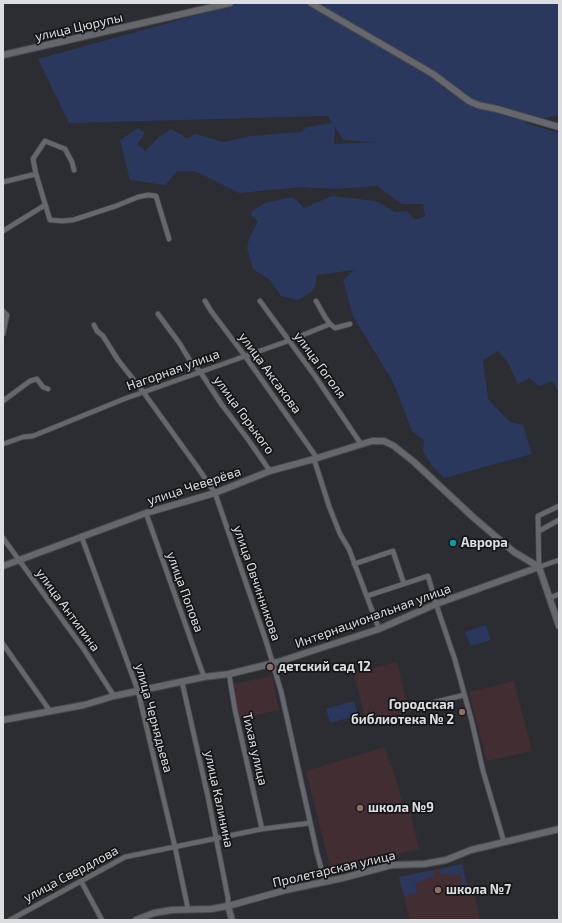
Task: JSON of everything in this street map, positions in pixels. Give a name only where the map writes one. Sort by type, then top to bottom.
[{"type":"street","name":"улица Цюрупы","points":[[3,55],[230,3]]},
{"type":"street","points":[[311,3],[433,74],[469,101],[478,105],[559,127]]},
{"type":"street","points":[[74,170],[70,157],[65,149],[45,141],[33,159],[50,220],[73,220],[138,197],[148,195],[156,196],[169,239]]},
{"type":"street","points":[[3,182],[36,174]]},
{"type":"street","points":[[3,231],[45,205]]},
{"type":"street","name":"улица Аксакова","points":[[206,301],[211,311],[245,356],[316,459],[328,506],[340,534],[349,549],[379,629]]},
{"type":"street","name":"улица Гоголя","points":[[260,301],[361,444]]},
{"type":"street","points":[[316,301],[330,324]]},
{"type":"street","points":[[3,311],[7,315],[3,334]]},
{"type":"street","name":"улица Горького","points":[[158,314],[189,359],[201,373],[222,405],[248,438],[270,471]]},
{"type":"street","name":"Нагорная улица","points":[[3,444],[23,437],[33,436],[124,399],[201,373],[330,324],[335,328],[350,324]]},
{"type":"street","name":"улица Овчинникова","points":[[94,325],[215,493],[273,663],[281,691],[310,823],[325,882]]},
{"type":"street","points":[[3,401],[30,382],[37,379],[43,387],[48,389]]},
{"type":"street","name":"улица Чеверёва","points":[[3,566],[146,513],[215,493],[270,471],[316,459],[372,441],[384,441],[394,446],[514,552],[539,567]]},
{"type":"street","points":[[559,506],[538,516],[539,567],[559,626]]},
{"type":"street","name":"улица Попова","points":[[146,513],[204,677]]},
{"type":"street","points":[[539,531],[559,520]]},
{"type":"street","name":"улица Антипина","points":[[3,538],[18,561],[83,648],[114,696]]},
{"type":"street","name":"улица Чернядьева","points":[[82,538],[138,691],[188,909]]},
{"type":"street","points":[[354,564],[393,551],[404,584]]},
{"type":"street","name":"Интернациональная улица","points":[[3,720],[84,705],[114,696],[204,677],[229,674],[273,663],[379,629],[436,604],[559,560]]},
{"type":"street","points":[[367,596],[428,576],[455,660],[483,772],[504,842]]},
{"type":"street","points":[[550,598],[559,594]]},
{"type":"street","points":[[3,644],[50,711]]},
{"type":"street","name":"Тихая улица","points":[[229,674],[235,710],[262,829]]},
{"type":"street","name":"улица Калинина","points":[[182,682],[193,726],[232,920]]},
{"type":"street","points":[[411,708],[464,695]]},
{"type":"street","name":"улица Свердлова","points":[[10,920],[125,857],[262,829],[310,823]]},
{"type":"street","name":"Пролетарская улица","points":[[136,920],[154,913],[188,909],[210,909],[228,906],[286,890],[392,865],[424,864],[446,860],[471,850],[559,829]]},
{"type":"street","points":[[81,881],[102,920]]},
{"type":"shaded area","points":[[241,3],[559,3],[559,115],[525,123],[559,133],[559,390],[557,390],[553,381],[539,386],[529,378],[518,384],[507,361],[498,351],[483,360],[488,399],[510,422],[523,425],[532,454],[444,478],[433,467],[423,451],[424,440],[412,431],[393,382],[353,316],[343,280],[354,270],[317,275],[315,287],[310,293],[298,300],[281,296],[270,280],[253,269],[247,248],[249,239],[258,221],[251,216],[252,211],[265,203],[293,197],[304,208],[332,196],[376,201],[395,212],[407,211],[415,220],[425,216],[423,204],[402,204],[377,186],[334,189],[302,187],[239,193],[195,171],[177,171],[165,185],[130,180],[120,140],[138,128],[145,133],[138,144],[145,151],[159,137],[171,129],[187,138],[196,134],[223,142],[251,136],[301,132],[307,127],[332,123],[328,116],[69,123],[38,59]],"holes":[[[335,127],[343,140],[375,142],[334,144]]]},
{"type":"shaded area","points":[[486,625],[491,640],[471,646],[465,632]]},
{"type":"shaded area","points":[[397,662],[409,712],[366,722],[354,673]]},
{"type":"shaded area","points":[[272,676],[279,710],[241,718],[238,717],[233,684]]},
{"type":"shaded area","points":[[514,681],[532,751],[487,761],[469,692]]},
{"type":"shaded area","points":[[354,701],[358,715],[330,723],[326,709]]},
{"type":"shaded area","name":"школа №9","points":[[385,747],[405,812],[410,811],[419,849],[331,870],[306,771]]},
{"type":"shaded area","name":"школа №7","points":[[462,864],[467,884],[472,883],[480,920],[410,920],[399,877]]},
{"type":"shaded area","points":[[462,864],[467,885],[463,886],[460,874],[450,876],[449,874],[440,874],[439,869]]},
{"type":"shaded area","points":[[433,870],[433,877],[425,878],[426,880],[415,883],[417,893],[404,896],[399,877]]},
{"type":"place","name":"Аврора","points":[[453,543]]},
{"type":"place","name":"детский сад 12","points":[[270,667]]},
{"type":"place","name":"Городская библиотека № 2","points":[[462,712]]},
{"type":"place","name":"школа №9","points":[[360,808]]},
{"type":"place","name":"школа №7","points":[[438,890]]}]
